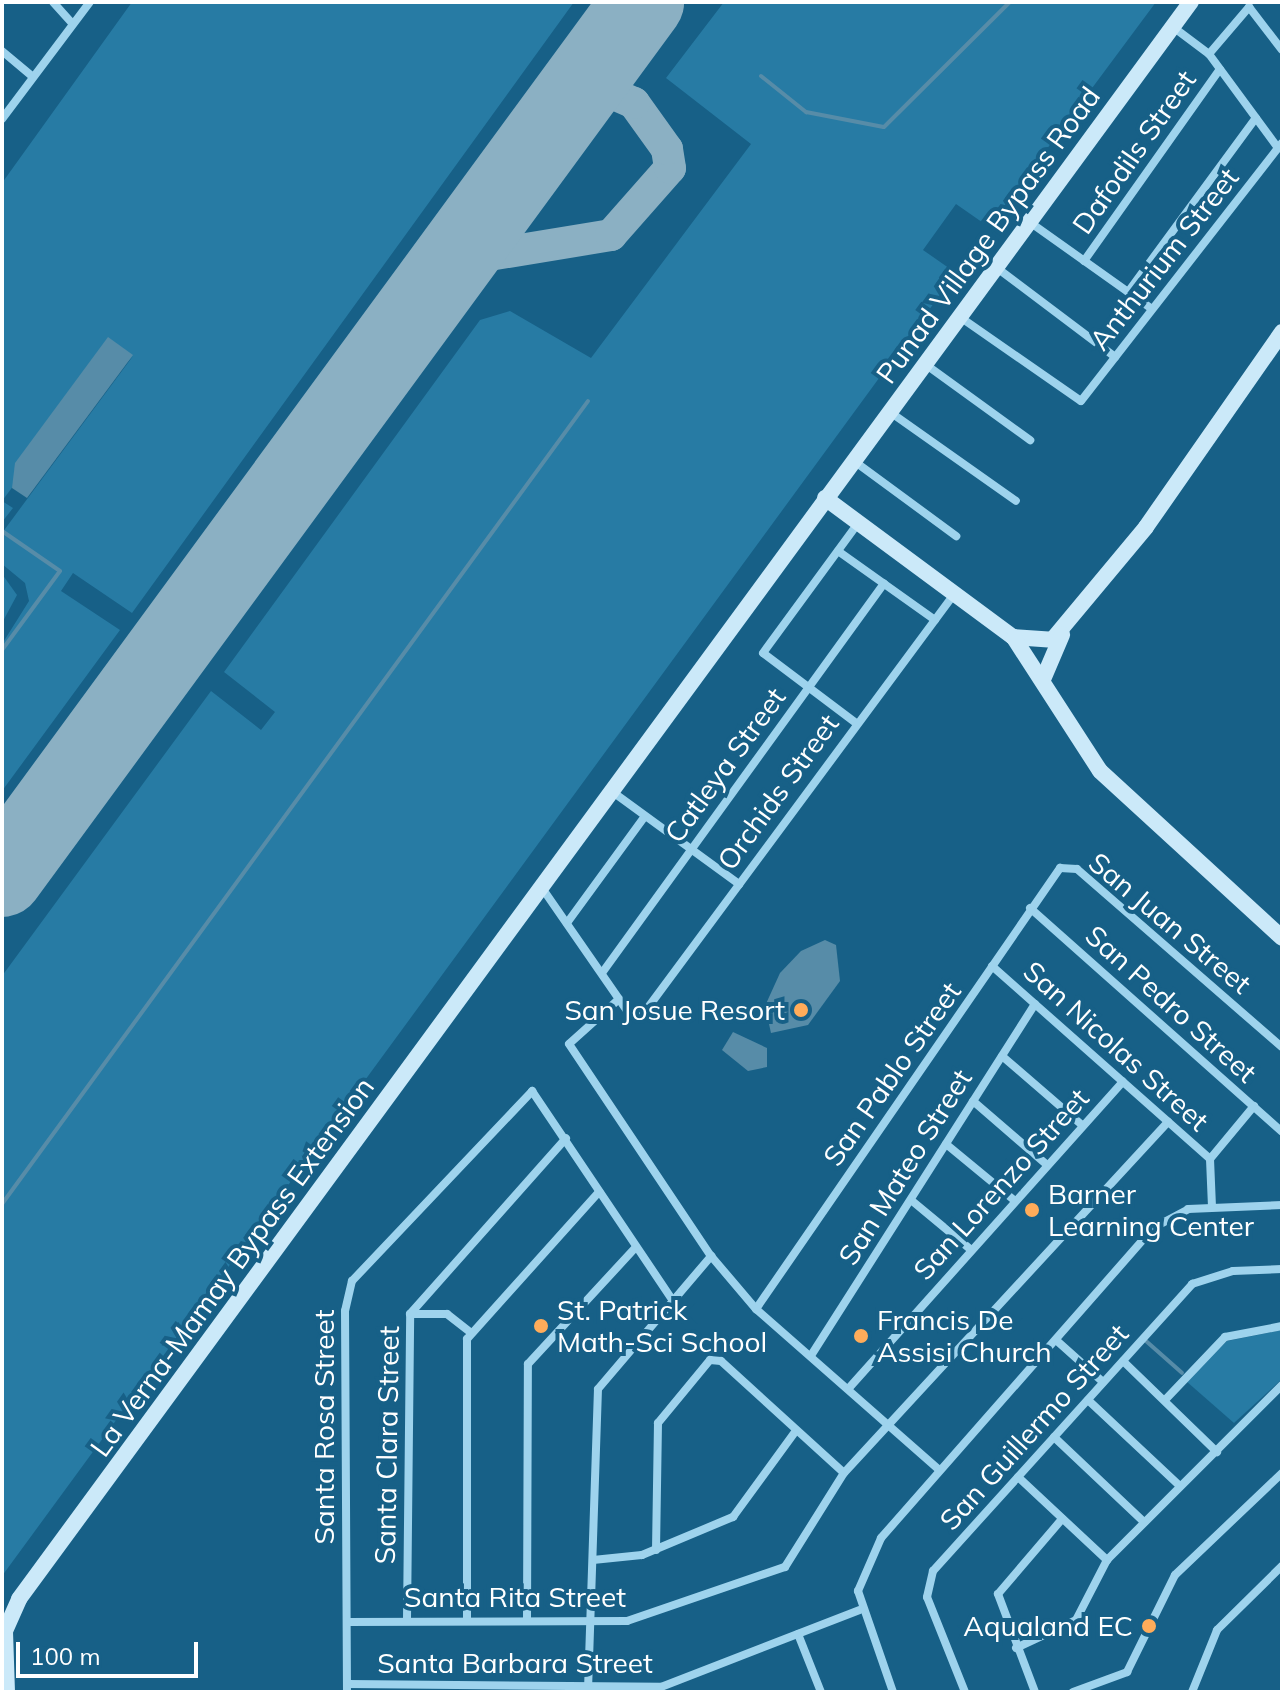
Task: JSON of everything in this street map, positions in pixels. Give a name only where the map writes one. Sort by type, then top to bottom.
[{"type":"main road","name":"Punad Village Bypass Road","points":[[540,884],[1031,223],[1191,2]]},
{"type":"main road","points":[[1044,677],[1064,632],[1282,332]]},
{"type":"main road","points":[[825,498],[1013,637],[1044,677],[1064,721],[1100,771],[1282,938]]},
{"type":"main road","points":[[1013,637],[1042,643],[1064,632]]},
{"type":"main road","name":"La Verna-Mamay Bypass Extension","points":[[7,1692],[5,1631],[19,1599],[540,884]]},
{"type":"street","points":[[53,2],[71,22]]},
{"type":"street","points":[[2,119],[22,100],[31,75],[90,2]]},
{"type":"street","points":[[1209,54],[1249,7],[1282,50]]},
{"type":"street","points":[[1173,27],[1209,54],[1280,146]]},
{"type":"street","points":[[2,51],[31,75]]},
{"type":"street","name":"Dafodils Street","points":[[1084,261],[1220,69]]},
{"type":"street","points":[[1128,292],[1256,118]]},
{"type":"street","name":"Anthurium Street","points":[[960,317],[1081,401],[1280,146]]},
{"type":"street","points":[[1031,223],[1152,309]]},
{"type":"street","points":[[997,268],[1115,357]]},
{"type":"street","points":[[925,364],[1030,440]]},
{"type":"street","points":[[890,412],[1016,501]]},
{"type":"street","points":[[854,461],[956,536]]},
{"type":"street","points":[[856,723],[763,653],[859,522]]},
{"type":"street","points":[[838,551],[935,620]]},
{"type":"street","name":"Catleya Street","points":[[602,973],[884,583]]},
{"type":"street","name":"Orchids Street","points":[[619,999],[637,1018],[956,593]]},
{"type":"street","points":[[610,789],[739,884]]},
{"type":"street","points":[[567,923],[645,816]]},
{"type":"street","name":"San Pablo Street","points":[[756,1309],[1030,908],[1065,866]]},
{"type":"street","name":"San Juan Street","points":[[1065,866],[1282,1047]]},
{"type":"street","points":[[540,884],[619,999],[569,1044],[711,1256],[756,1309],[812,1354],[939,1470]]},
{"type":"street","name":"San Pedro Street","points":[[1030,908],[1282,1132]]},
{"type":"street","name":"San Nicolas Street","points":[[992,966],[1210,1159],[1212,1206]]},
{"type":"street","name":"San Mateo Street","points":[[812,1354],[1035,1004]]},
{"type":"street","points":[[1002,1056],[1082,1125]]},
{"type":"street","name":"San Lorenzo Street","points":[[849,1388],[1046,1164],[1123,1082]]},
{"type":"street","name":"Santa Rosa Street","points":[[348,1688],[348,1288],[532,1091],[566,1138]]},
{"type":"street","points":[[973,1101],[1046,1164]]},
{"type":"street","points":[[1210,1159],[1254,1106]]},
{"type":"street","name":"Santa Rita Street","points":[[347,1622],[407,1619],[637,1620],[776,1572],[794,1557],[812,1515],[844,1473],[891,1427],[1168,1122]]},
{"type":"street","points":[[566,1138],[635,1248],[671,1298]]},
{"type":"street","name":"Santa Clara Street","points":[[407,1619],[410,1314],[566,1138]]},
{"type":"street","points":[[946,1144],[1014,1200]]},
{"type":"street","points":[[467,1620],[470,1332],[599,1192]]},
{"type":"street","points":[[911,1200],[970,1249]]},
{"type":"street","points":[[893,1692],[860,1610],[866,1561],[939,1470],[1153,1228],[1168,1216],[1212,1206],[1282,1205]]},
{"type":"street","points":[[527,1621],[528,1364],[635,1248]]},
{"type":"street","points":[[588,1690],[598,1389],[671,1298],[711,1256]]},
{"type":"street","name":"San Guillermo Street","points":[[965,1692],[927,1597],[929,1579],[1192,1284],[1233,1271],[1282,1269]]},
{"type":"street","points":[[410,1314],[447,1314],[470,1332]]},
{"type":"street","points":[[1165,1400],[1225,1337],[1282,1326]]},
{"type":"street","points":[[1056,1340],[1103,1382]]},
{"type":"street","points":[[656,1550],[658,1423],[713,1359],[844,1473]]},
{"type":"street","points":[[1123,1361],[1217,1452]]},
{"type":"street","points":[[1016,1648],[1076,1620],[1107,1560],[1282,1385]]},
{"type":"street","points":[[1088,1400],[1180,1486]]},
{"type":"street","points":[[593,1560],[656,1550],[744,1509],[795,1432]]},
{"type":"street","points":[[1054,1437],[1144,1522]]},
{"type":"street","points":[[1073,1692],[1127,1672],[1175,1575],[1282,1473]]},
{"type":"street","points":[[1018,1477],[1107,1560]]},
{"type":"street","points":[[1035,1692],[1000,1605],[1001,1584],[1062,1519]]},
{"type":"street","points":[[1192,1692],[1217,1630],[1282,1566]]},
{"type":"street","name":"Santa Barbara Street","points":[[348,1688],[588,1690],[673,1684],[860,1610]]},
{"type":"street","points":[[798,1634],[818,1691]]},
{"type":"shaded area","points":[[132,2],[574,2],[132,613],[73,573],[61,591],[120,630],[2,791],[2,644],[29,601],[25,583],[2,564],[2,533],[133,356],[2,501],[2,183]]},
{"type":"shaded area","points":[[724,2],[1156,2],[989,227],[956,204],[923,250],[956,273],[2,1576],[2,976],[211,691],[261,730],[275,712],[224,672],[480,320],[510,311],[591,358],[751,144],[666,78]]},
{"type":"shaded area","points":[[108,337],[133,355],[27,498],[12,488],[15,463]]},
{"type":"shaded area","points":[[2,501],[13,508],[2,522]]},
{"type":"shaded area","points":[[2,574],[17,595],[2,623]]},
{"type":"shaded area","points":[[825,940],[836,945],[840,981],[808,1025],[771,1033],[765,1006],[780,973],[801,951]]},
{"type":"shaded area","points":[[733,1032],[767,1048],[767,1067],[748,1071],[722,1050]]},
{"type":"shaded area","points":[[1282,1330],[1282,1379],[1234,1423],[1186,1381],[1227,1341]]},
{"type":"waterway","points":[[761,76],[806,112],[884,127],[1010,2]]},
{"type":"waterway","points":[[2,1204],[588,401]]},
{"type":"waterway","points":[[2,531],[60,571],[2,650]]},
{"type":"waterway","points":[[1146,1341],[1182,1373]]},
{"type":"taxiway","points":[[428,295],[477,257],[611,235],[670,168],[667,149],[634,103],[607,91],[566,94],[521,130],[502,195]]},
{"type":"runway","points":[[2,876],[643,2]]},
{"type":"place","name":"San Josue Resort","points":[[801,1010]]},
{"type":"place","name":"Barner Learning Center","points":[[1032,1210]]},
{"type":"place","name":"St. Patrick Math-Sci School","points":[[541,1326]]},
{"type":"place","name":"Francis De Assisi Church","points":[[861,1336]]},
{"type":"place","name":"Aqualand EC","points":[[1149,1626]]}]
